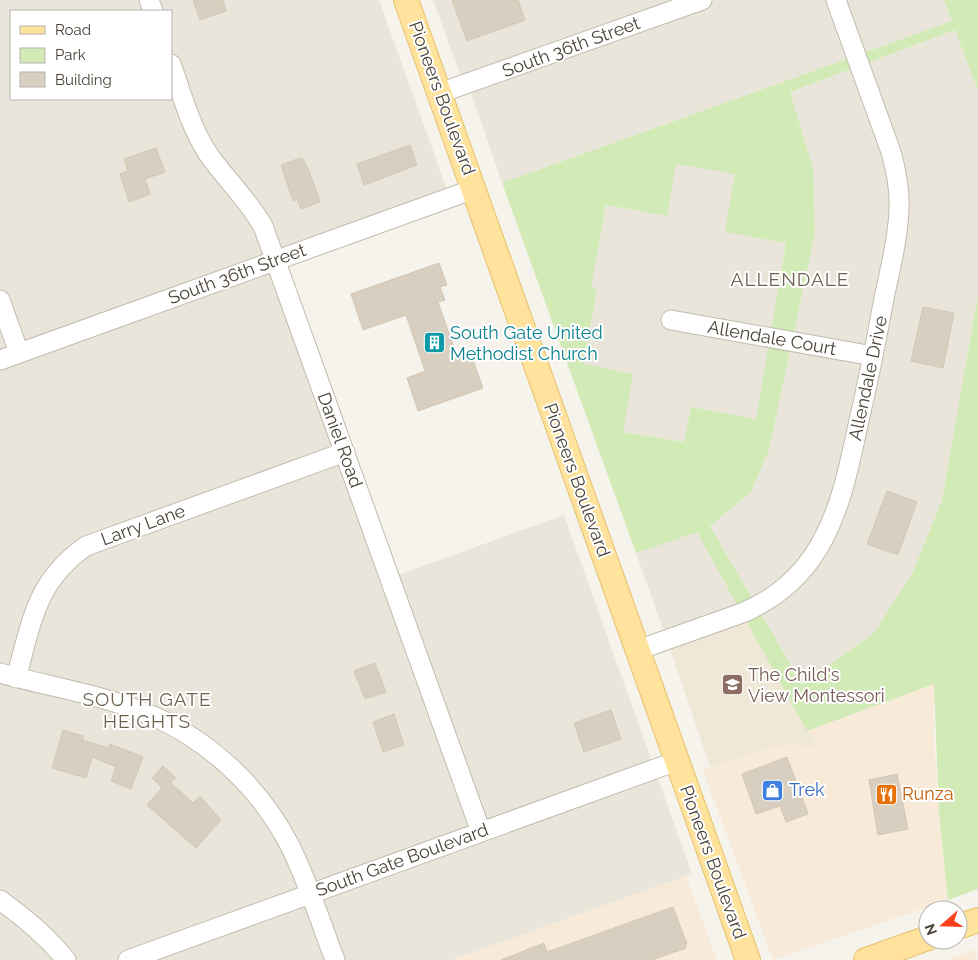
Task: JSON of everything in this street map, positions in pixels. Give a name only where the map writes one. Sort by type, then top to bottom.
[{"type":"main road","name":"Pioneers Boulevard","points":[[406,0],[748,960]]},
{"type":"main road","points":[[866,960],[918,942]]},
{"type":"street","name":"South 36th Street","points":[[440,93],[702,0]]},
{"type":"street","name":"Allendale Drive","points":[[638,650],[757,606],[783,589],[807,564],[826,533],[847,475],[873,356],[897,229],[898,187],[891,152],[836,0]]},
{"type":"street","name":"Daniel Road","points":[[172,67],[201,142],[214,162],[251,205],[263,226],[481,832]]},
{"type":"street","name":"South 36th Street","points":[[0,360],[474,189]]},
{"type":"street","points":[[0,300],[19,353]]},
{"type":"street","name":"Allendale Court","points":[[671,320],[873,356]]},
{"type":"street","name":"Larry Lane","points":[[8,676],[45,586],[56,571],[78,552],[104,538],[344,452]]},
{"type":"street","points":[[8,676],[125,706],[153,716],[204,746],[245,782],[273,817],[289,843],[335,960]]},
{"type":"street","name":"South Gate Boulevard","points":[[128,960],[677,761]]},
{"type":"street","points":[[0,900],[27,920],[53,944],[66,960]]},
{"type":"shaded area","name":"SOUTH GATE HEIGHTS","points":[[0,0],[379,0],[450,198],[276,260],[390,578],[564,515],[692,874],[452,960],[0,960]]},
{"type":"shaded area","points":[[433,0],[944,0],[952,21],[502,183],[468,84],[464,85]]},
{"type":"shaded area","points":[[955,30],[978,91],[978,294],[942,500],[912,574],[874,633],[802,684],[710,526],[751,492],[769,450],[815,233],[813,168],[790,92]]},
{"type":"shaded area","points":[[676,163],[735,174],[786,243],[756,419],[691,407],[684,442],[623,432],[584,365],[597,290],[591,288],[606,205],[667,216]]},
{"type":"shaded area","points":[[697,531],[742,613],[667,640],[636,553]]},
{"type":"shaded area","name":"The Child's View Montessori","points":[[742,613],[817,748],[794,745],[771,747],[710,767],[667,640]]},
{"type":"shaded area","points":[[934,684],[934,737],[939,814],[948,900],[918,900],[918,910],[773,960],[703,770],[771,747],[794,745],[817,748],[807,731]]},
{"type":"shaded area","points":[[686,876],[717,960],[452,960]]},
{"type":"shaded area","points":[[976,949],[977,960],[947,960]]},
{"type":"green space","points":[[944,0],[978,0],[978,91],[955,30],[790,92],[813,168],[815,233],[769,450],[751,492],[710,526],[802,684],[874,633],[912,574],[942,500],[978,294],[978,889],[948,900],[939,814],[934,684],[807,731],[697,532],[636,553],[502,183],[952,21]],"holes":[[[676,164],[735,174],[725,232],[786,243],[756,419],[691,407],[684,442],[623,432],[633,374],[584,364],[597,289],[591,288],[606,205],[667,216]]]},
{"type":"building","points":[[193,0],[223,0],[226,11],[200,20]]},
{"type":"building","points":[[452,0],[518,0],[525,20],[467,41]]},
{"type":"building","points":[[410,145],[417,165],[364,185],[357,164]]},
{"type":"building","points":[[156,148],[165,172],[145,179],[150,194],[129,202],[120,174],[128,171],[124,159]]},
{"type":"building","points":[[300,158],[301,160],[303,159],[309,171],[320,202],[301,209],[297,199],[293,201],[281,165]]},
{"type":"building","name":"South Gate United Methodist Church","points":[[439,263],[447,285],[440,287],[445,300],[438,302],[458,359],[471,355],[483,388],[418,411],[407,378],[425,371],[406,315],[363,330],[351,294]]},
{"type":"building","points":[[923,307],[954,313],[943,368],[911,361]]},
{"type":"building","points":[[887,491],[917,502],[898,555],[867,544]]},
{"type":"building","points":[[375,663],[386,692],[365,699],[354,671]]},
{"type":"building","points":[[611,710],[621,739],[584,752],[574,723]]},
{"type":"building","points":[[394,714],[404,745],[383,752],[373,722]]},
{"type":"building","points":[[63,730],[83,736],[82,740],[109,748],[110,744],[143,757],[131,789],[111,781],[116,767],[92,757],[86,778],[52,768]]},
{"type":"building","name":"Trek","points":[[787,757],[808,814],[786,822],[780,806],[756,814],[742,774]]},
{"type":"building","points":[[163,766],[176,778],[171,783],[193,803],[200,796],[221,820],[196,848],[147,805],[162,788],[152,778]]},
{"type":"building","name":"Runza","points":[[897,774],[908,829],[878,835],[869,780]]},
{"type":"building","points":[[673,907],[687,944],[685,945],[686,948],[652,960],[501,960],[544,943],[547,952]]},
{"type":"place","name":"South Gate United Methodist Church","points":[[434,343]]},
{"type":"place","name":"The Child's View Montessori","points":[[732,685]]},
{"type":"place","name":"Trek","points":[[773,790]]},
{"type":"place","name":"Runza","points":[[886,794]]},
{"type":"district","name":"ALLENDALE","points":[[790,279]]},
{"type":"district","name":"SOUTH GATE HEIGHTS","points":[[147,710]]}]
